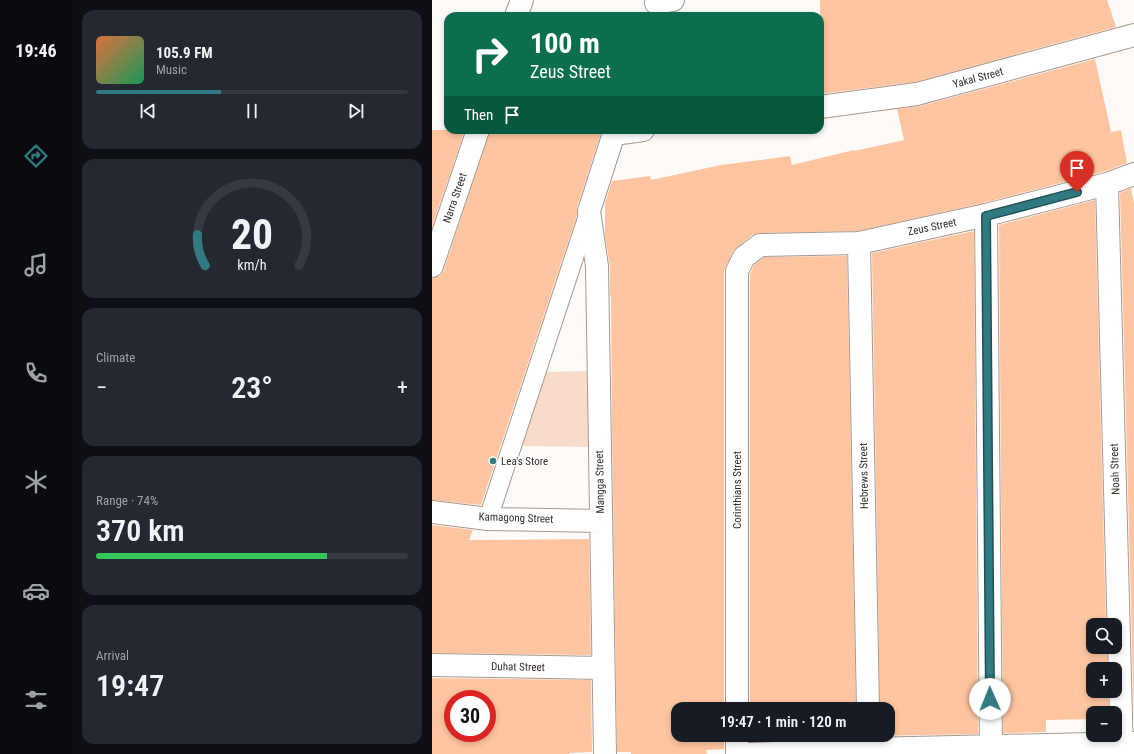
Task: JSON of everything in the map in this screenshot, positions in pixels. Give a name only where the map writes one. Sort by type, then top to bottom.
[{"type":"street","points":[[518,12],[522,0]]},
{"type":"street","name":"Yakal Street","points":[[824,106],[917,94],[1134,35]]},
{"type":"street","name":"Narra Street","points":[[432,266],[477,134]]},
{"type":"street","name":"Mangga Street","points":[[605,754],[597,266],[589,211],[613,134]]},
{"type":"street","name":"Zeus Street","points":[[736,271],[744,256],[760,245],[859,243],[986,216],[1107,184],[1134,174]]},
{"type":"street","name":"Noah Street","points":[[1107,184],[1126,747]]},
{"type":"street","points":[[986,216],[991,750]]},
{"type":"street","name":"Hebrews Street","points":[[859,243],[868,702]]},
{"type":"street","name":"Corinthians Street","points":[[736,271],[737,702]]},
{"type":"street","name":"Kamagong Street","points":[[432,512],[488,519],[601,521]]},
{"type":"street","name":"Duhat Street","points":[[432,665],[603,668]]},
{"type":"street","points":[[737,742],[737,754]]},
{"type":"street","points":[[750,754],[869,746],[991,750],[1126,747]]},
{"type":"lane","name":"Mangga Street","points":[[488,519],[589,211]]},
{"type":"shaded area","points":[[595,371],[595,447],[517,446],[541,372]]},
{"type":"building","points":[[820,0],[1107,0],[1116,27],[915,82],[824,93],[824,12],[820,12]]},
{"type":"building","points":[[1095,59],[1111,132],[1121,130],[1127,163],[1103,172],[983,203],[858,231],[759,233],[752,235],[733,251],[724,271],[724,702],[671,702],[671,742],[724,742],[724,749],[706,750],[707,754],[631,754],[631,752],[617,752],[611,296],[610,266],[605,236],[605,203],[612,181],[650,176],[651,180],[721,165],[790,156],[792,165],[904,140],[897,109],[920,106]]},
{"type":"building","points":[[432,130],[444,130],[444,134],[464,134],[432,227]]},
{"type":"building","points":[[489,134],[601,134],[577,207],[577,215],[481,505],[432,500],[432,278],[440,276],[444,270]]},
{"type":"building","points":[[1131,188],[1134,204],[1134,719],[1120,193]]},
{"type":"building","points":[[1095,200],[1106,618],[1086,618],[1086,654],[1107,654],[1107,662],[1086,662],[1086,698],[1108,698],[1108,706],[1086,706],[1086,719],[1046,720],[1046,732],[1003,733],[999,225]]},
{"type":"building","points":[[974,231],[978,734],[895,736],[895,702],[880,702],[872,253]]},
{"type":"building","points":[[847,256],[856,702],[750,702],[750,274],[754,265],[764,257]]},
{"type":"building","points":[[432,525],[473,530],[469,540],[589,539],[591,655],[432,653]]},
{"type":"building","points":[[432,678],[591,680],[592,752],[569,754],[432,754]]},
{"type":"place","name":"Lea's Store","points":[[493,461]]},
{"type":"route","points":[[990,699],[986,216],[1077,192]]}]
